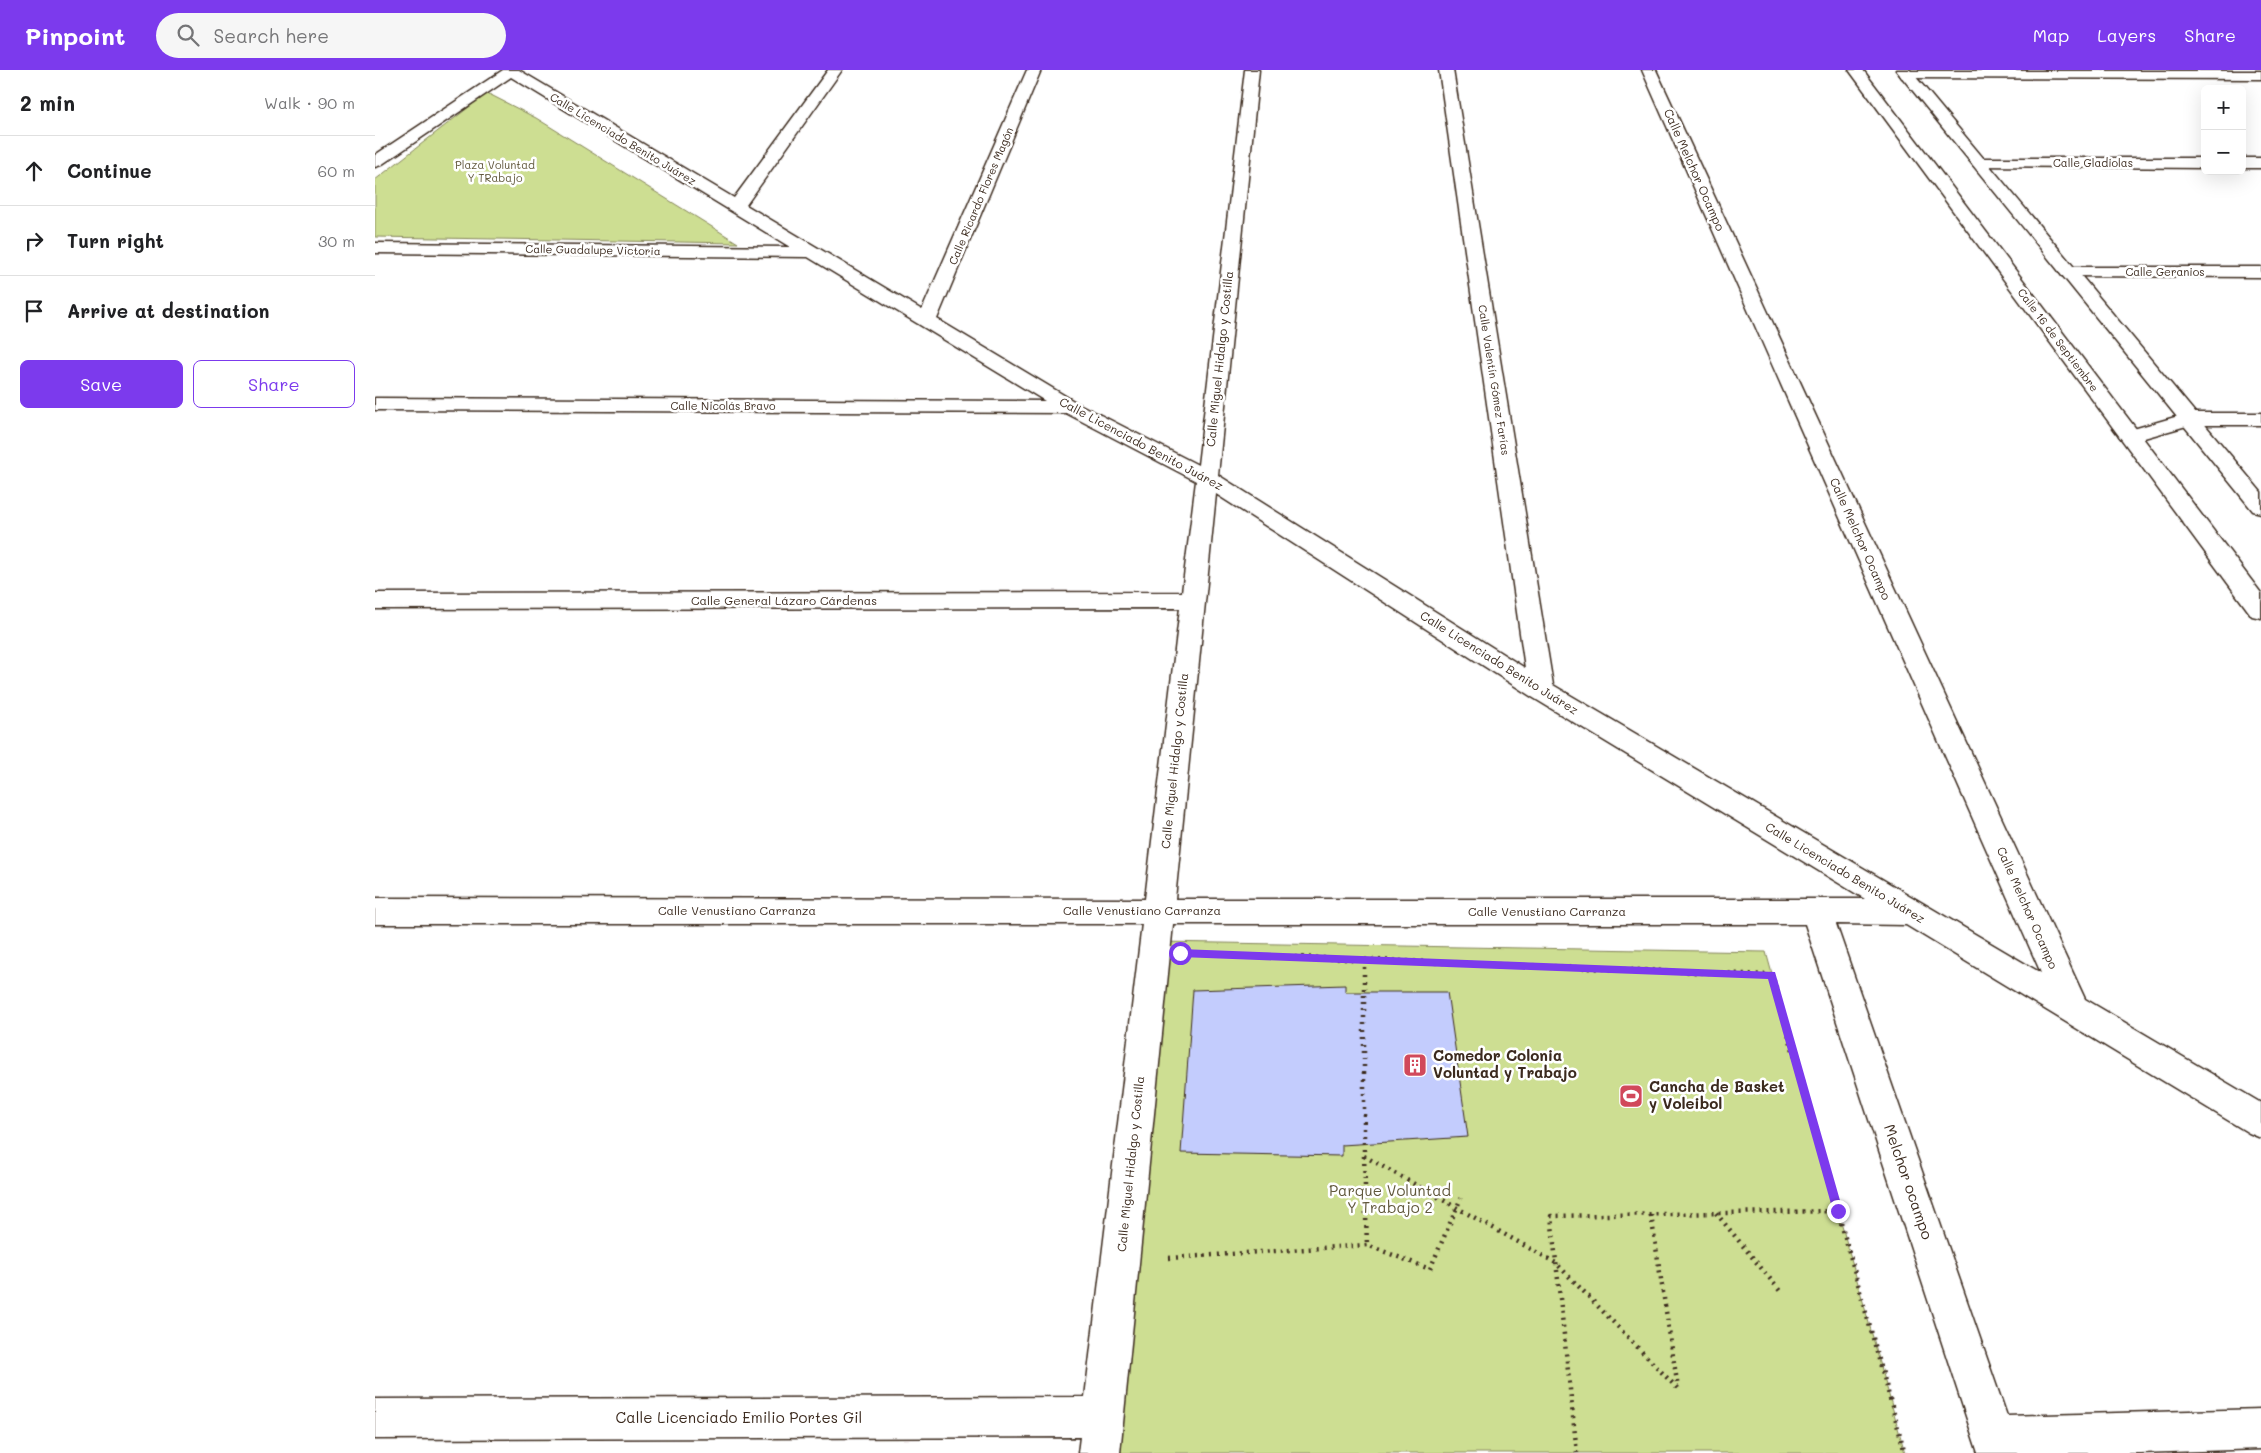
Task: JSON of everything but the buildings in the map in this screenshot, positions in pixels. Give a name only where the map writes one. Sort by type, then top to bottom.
[{"type":"street","points":[[736,207],[835,70]]},
{"type":"street","name":"Calle Ricardo Flores Magón","points":[[927,321],[1034,70]]},
{"type":"street","name":"Calle Miguel Hidalgo y Costilla","points":[[1101,1435],[1252,70]]},
{"type":"street","name":"Calle Valentín Gómez Farías","points":[[1446,70],[1541,690]]},
{"type":"street","name":"Calle Melchor Ocampo","points":[[1649,70],[2071,1008]]},
{"type":"street","name":"Calle 16 de Septiembre","points":[[1856,70],[2261,610]]},
{"type":"street","points":[[375,162],[511,71]]},
{"type":"street","name":"Calle Licenciado Benito Juárez","points":[[511,71],[1070,407],[1207,478],[1541,690],[2261,1122]]},
{"type":"street","points":[[1905,73],[2261,75]]},
{"type":"street","points":[[1905,73],[2261,506]]},
{"type":"street","name":"Calle Gladiolas","points":[[1980,163],[2201,163]]},
{"type":"street","points":[[2246,163],[2261,163]]},
{"type":"street","name":"Calle Guadalupe Victoria","points":[[375,248],[811,252]]},
{"type":"street","name":"Calle Geranios","points":[[2068,272],[2261,272]]},
{"type":"street","name":"Calle Nicolás Bravo","points":[[375,404],[1070,407]]},
{"type":"street","points":[[2130,436],[2189,419],[2261,419]]},
{"type":"street","name":"Calle General Lázaro Cárdenas","points":[[375,601],[1192,600]]},
{"type":"street","name":"Calle Venustiano Carranza","points":[[375,911],[1909,912]]},
{"type":"street","name":"Melchor ocampo","points":[[1816,912],[1997,1445]]},
{"type":"street","name":"Calle Licenciado Emilio Portes Gil","points":[[375,1419],[1101,1435]]},
{"type":"street","points":[[1997,1445],[2261,1429]]},
{"type":"path","points":[[1257,956],[1772,975],[1905,1453]]},
{"type":"path","points":[[1364,960],[1364,1156],[1367,1245]]},
{"type":"path","points":[[1364,1156],[1556,1263],[1678,1389],[1651,1215]]},
{"type":"path","points":[[1167,1258],[1367,1245],[1430,1270],[1461,1198]]},
{"type":"path","points":[[1577,1453],[1551,1216],[1838,1211]]},
{"type":"path","points":[[1716,1213],[1780,1291]]},
{"type":"green space","name":"Plaza Voluntad Y TRabajo","points":[[487,93],[536,118],[738,243],[375,237],[375,180]]},
{"type":"green space","name":"Parque Voluntad Y Trabajo 2","points":[[1159,942],[1766,952],[1905,1453],[1110,1453]]},
{"type":"place","name":"Comedor Colonia Voluntad y Trabajo","points":[[1415,1065]]},
{"type":"place","name":"Cancha de Basket y Voleibol","points":[[1631,1096]]},
{"type":"route","points":[[1180,953],[1772,975],[1838,1211]]}]
